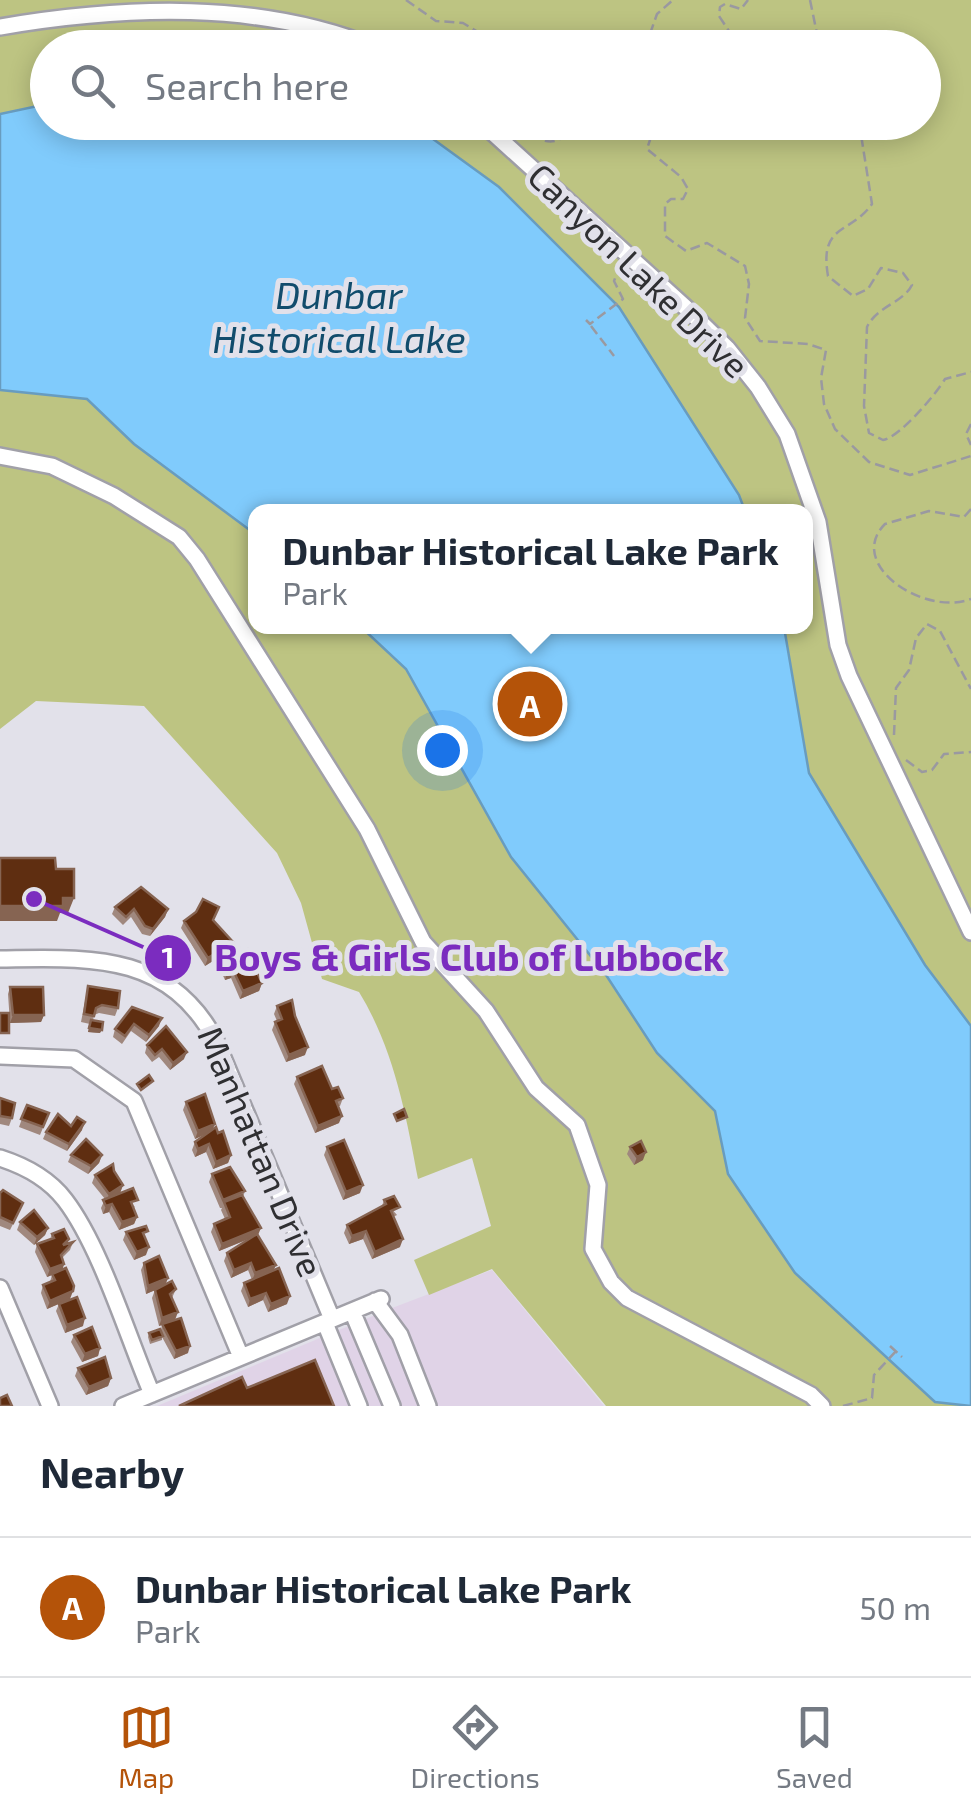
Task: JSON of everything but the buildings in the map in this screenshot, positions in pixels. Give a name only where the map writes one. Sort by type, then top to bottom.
[{"type":"street","points":[[0,27],[122,7],[188,5],[318,22],[336,30]]},
{"type":"street","name":"Canyon Lake Drive","points":[[501,140],[728,348],[787,434],[812,504]]},
{"type":"street","points":[[0,456],[52,466],[179,537],[367,829],[423,942],[486,1011],[536,1088],[578,1125],[598,1185],[594,1249],[611,1282],[627,1298],[811,1395],[822,1406]]},
{"type":"street","name":"Canyon Lake Drive","points":[[813,508],[844,661],[971,932]]},
{"type":"street","name":"Manhattan Drive","points":[[0,959],[84,958],[123,964],[162,980],[206,1021],[359,1406]]},
{"type":"street","points":[[0,1056],[74,1060],[134,1101],[240,1358]]},
{"type":"street","points":[[0,1158],[35,1173],[65,1200],[82,1230],[152,1394]]},
{"type":"street","points":[[0,1288],[50,1406]]},
{"type":"street","points":[[123,1406],[378,1300],[400,1334],[428,1406]]},
{"type":"street","points":[[352,1311],[392,1406]]},
{"type":"path","points":[[406,0],[436,21],[463,24],[474,30]]},
{"type":"path","points":[[652,30],[657,14],[673,0]]},
{"type":"path","points":[[728,30],[719,16],[720,7],[741,8],[748,0]]},
{"type":"path","points":[[810,0],[816,30]]},
{"type":"path","points":[[650,140],[647,149],[682,177],[688,189],[683,198],[671,198],[665,204],[665,236],[686,250],[707,244],[744,266],[749,284],[744,318],[754,336],[768,343],[808,344],[826,350],[821,378],[824,404],[836,429],[857,452],[869,462],[903,474],[971,456]]},
{"type":"path","points":[[862,140],[872,204],[834,234],[826,249],[828,276],[853,296],[868,289],[877,270],[886,267],[904,273],[912,285],[908,294],[883,306],[866,326],[864,406],[869,434],[884,440],[898,435],[911,415],[934,399],[945,378],[971,372]]},
{"type":"path","points":[[614,356],[588,322],[623,298],[613,276],[630,258]]},
{"type":"path","points":[[971,424],[966,434],[971,446]]},
{"type":"path","points":[[971,509],[964,517],[929,510],[885,524],[876,544],[883,571],[910,595],[945,605],[971,599]]},
{"type":"path","points":[[894,739],[896,688],[910,670],[923,626],[931,624],[940,631],[971,689]]},
{"type":"path","points":[[900,749],[922,772],[932,770],[944,754],[971,752]]},
{"type":"path","points":[[890,1346],[902,1357]]},
{"type":"path","points":[[843,1406],[863,1404],[872,1398],[874,1375],[896,1352]]},
{"type":"shaded area","points":[[492,1270],[604,1406],[157,1406],[392,1308]]},
{"type":"green space","points":[[0,0],[971,0],[971,1406],[606,1406],[492,1269],[429,1295],[414,1260],[491,1226],[472,1158],[418,1179],[403,1107],[381,1036],[359,992],[322,979],[301,903],[277,853],[144,706],[36,701],[0,729]]},
{"type":"water","name":"Dunbar Historical Lake","points":[[30,108],[30,140],[434,140],[499,187],[619,307],[742,504],[248,504],[248,529],[134,444],[87,399],[0,390],[0,114]]},
{"type":"water","points":[[368,634],[785,634],[809,773],[925,965],[971,1026],[971,1406],[935,1402],[795,1273],[728,1174],[715,1111],[657,1053],[606,975],[511,857],[406,669]]},
{"type":"place","name":"Dunbar Historical Lake Park","points":[[530,704]]},
{"type":"place","name":"Boys & Girls Club of Lubbock","points":[[34,899]]}]
